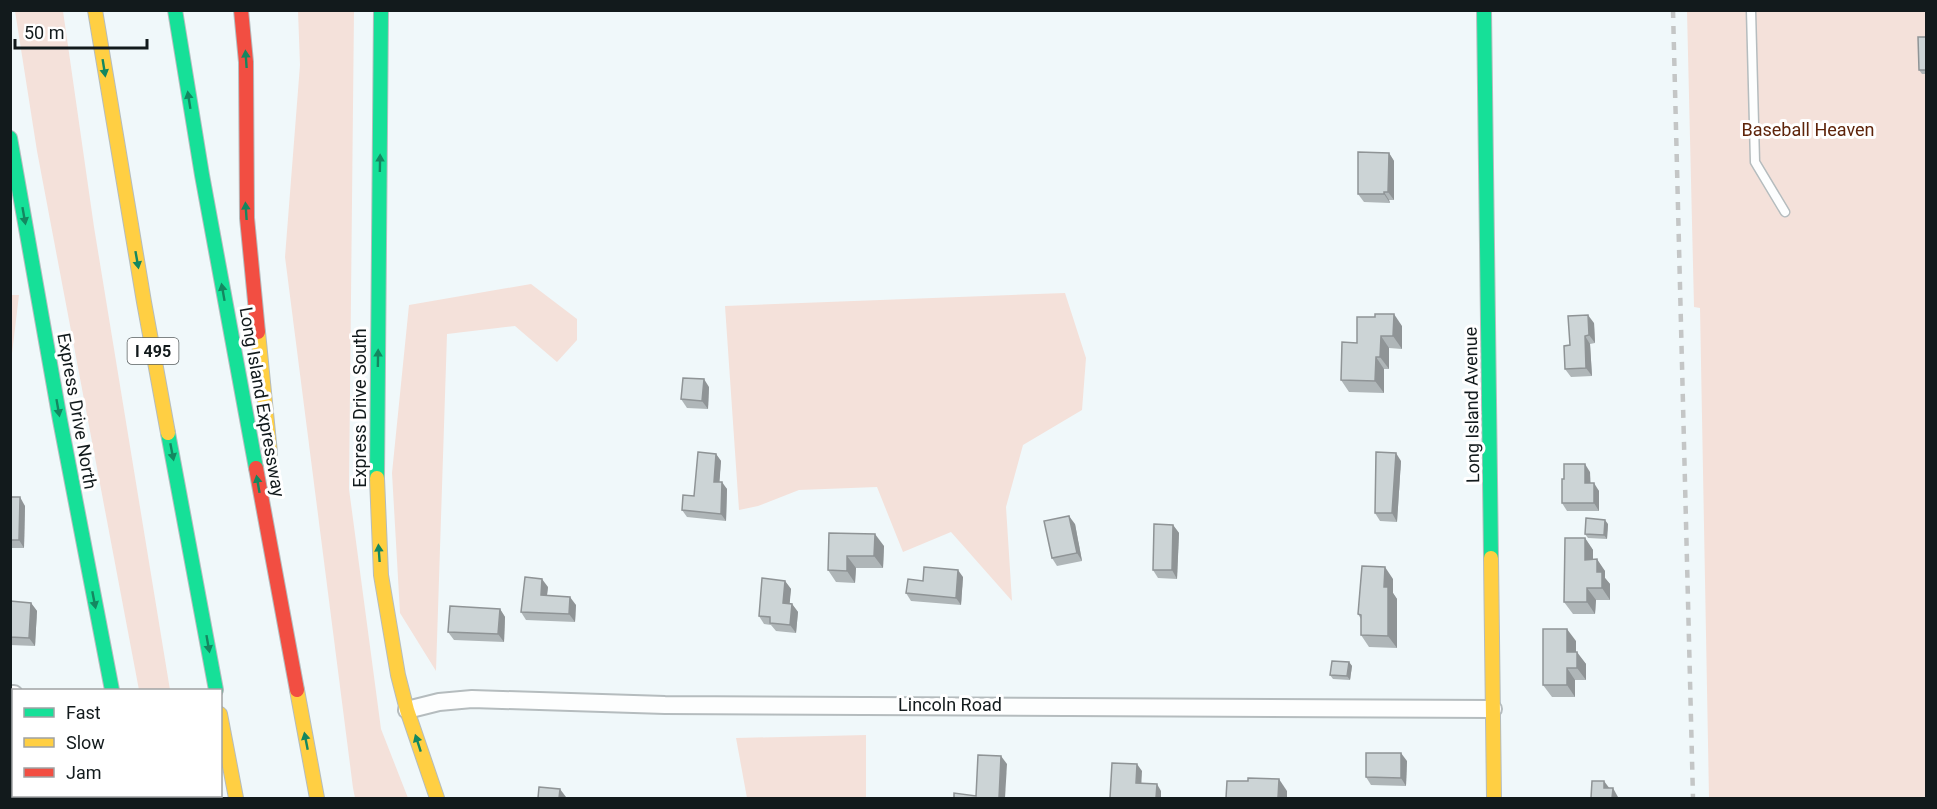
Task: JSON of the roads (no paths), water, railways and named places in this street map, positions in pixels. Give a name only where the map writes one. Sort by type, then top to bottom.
[{"type":"main road","name":"I 495","points":[[95,10],[142,290],[216,689]]},
{"type":"main road","name":"Long Island Expressway","points":[[175,10],[202,175],[317,798]]},
{"type":"main road","points":[[241,10],[247,82],[244,181],[272,474],[277,583]]},
{"type":"main road","name":"Express Drive South","points":[[381,10],[378,523],[385,608],[398,675],[407,710],[437,798]]},
{"type":"main road","name":"Long Island Avenue","points":[[1484,10],[1494,798]]},
{"type":"main road","name":"Express Drive North","points":[[10,138],[58,409],[112,689]]},
{"type":"main road","points":[[222,724],[236,798]]},
{"type":"street","name":"Lincoln Road","points":[[407,710],[439,702],[472,699],[675,705],[1493,709]]},
{"type":"lane","points":[[1751,10],[1755,162],[1785,212]]},
{"type":"railway","points":[[1673,10],[1693,798]]},
{"type":"park label","name":"Baseball Heaven","points":[[1808,130]]}]
